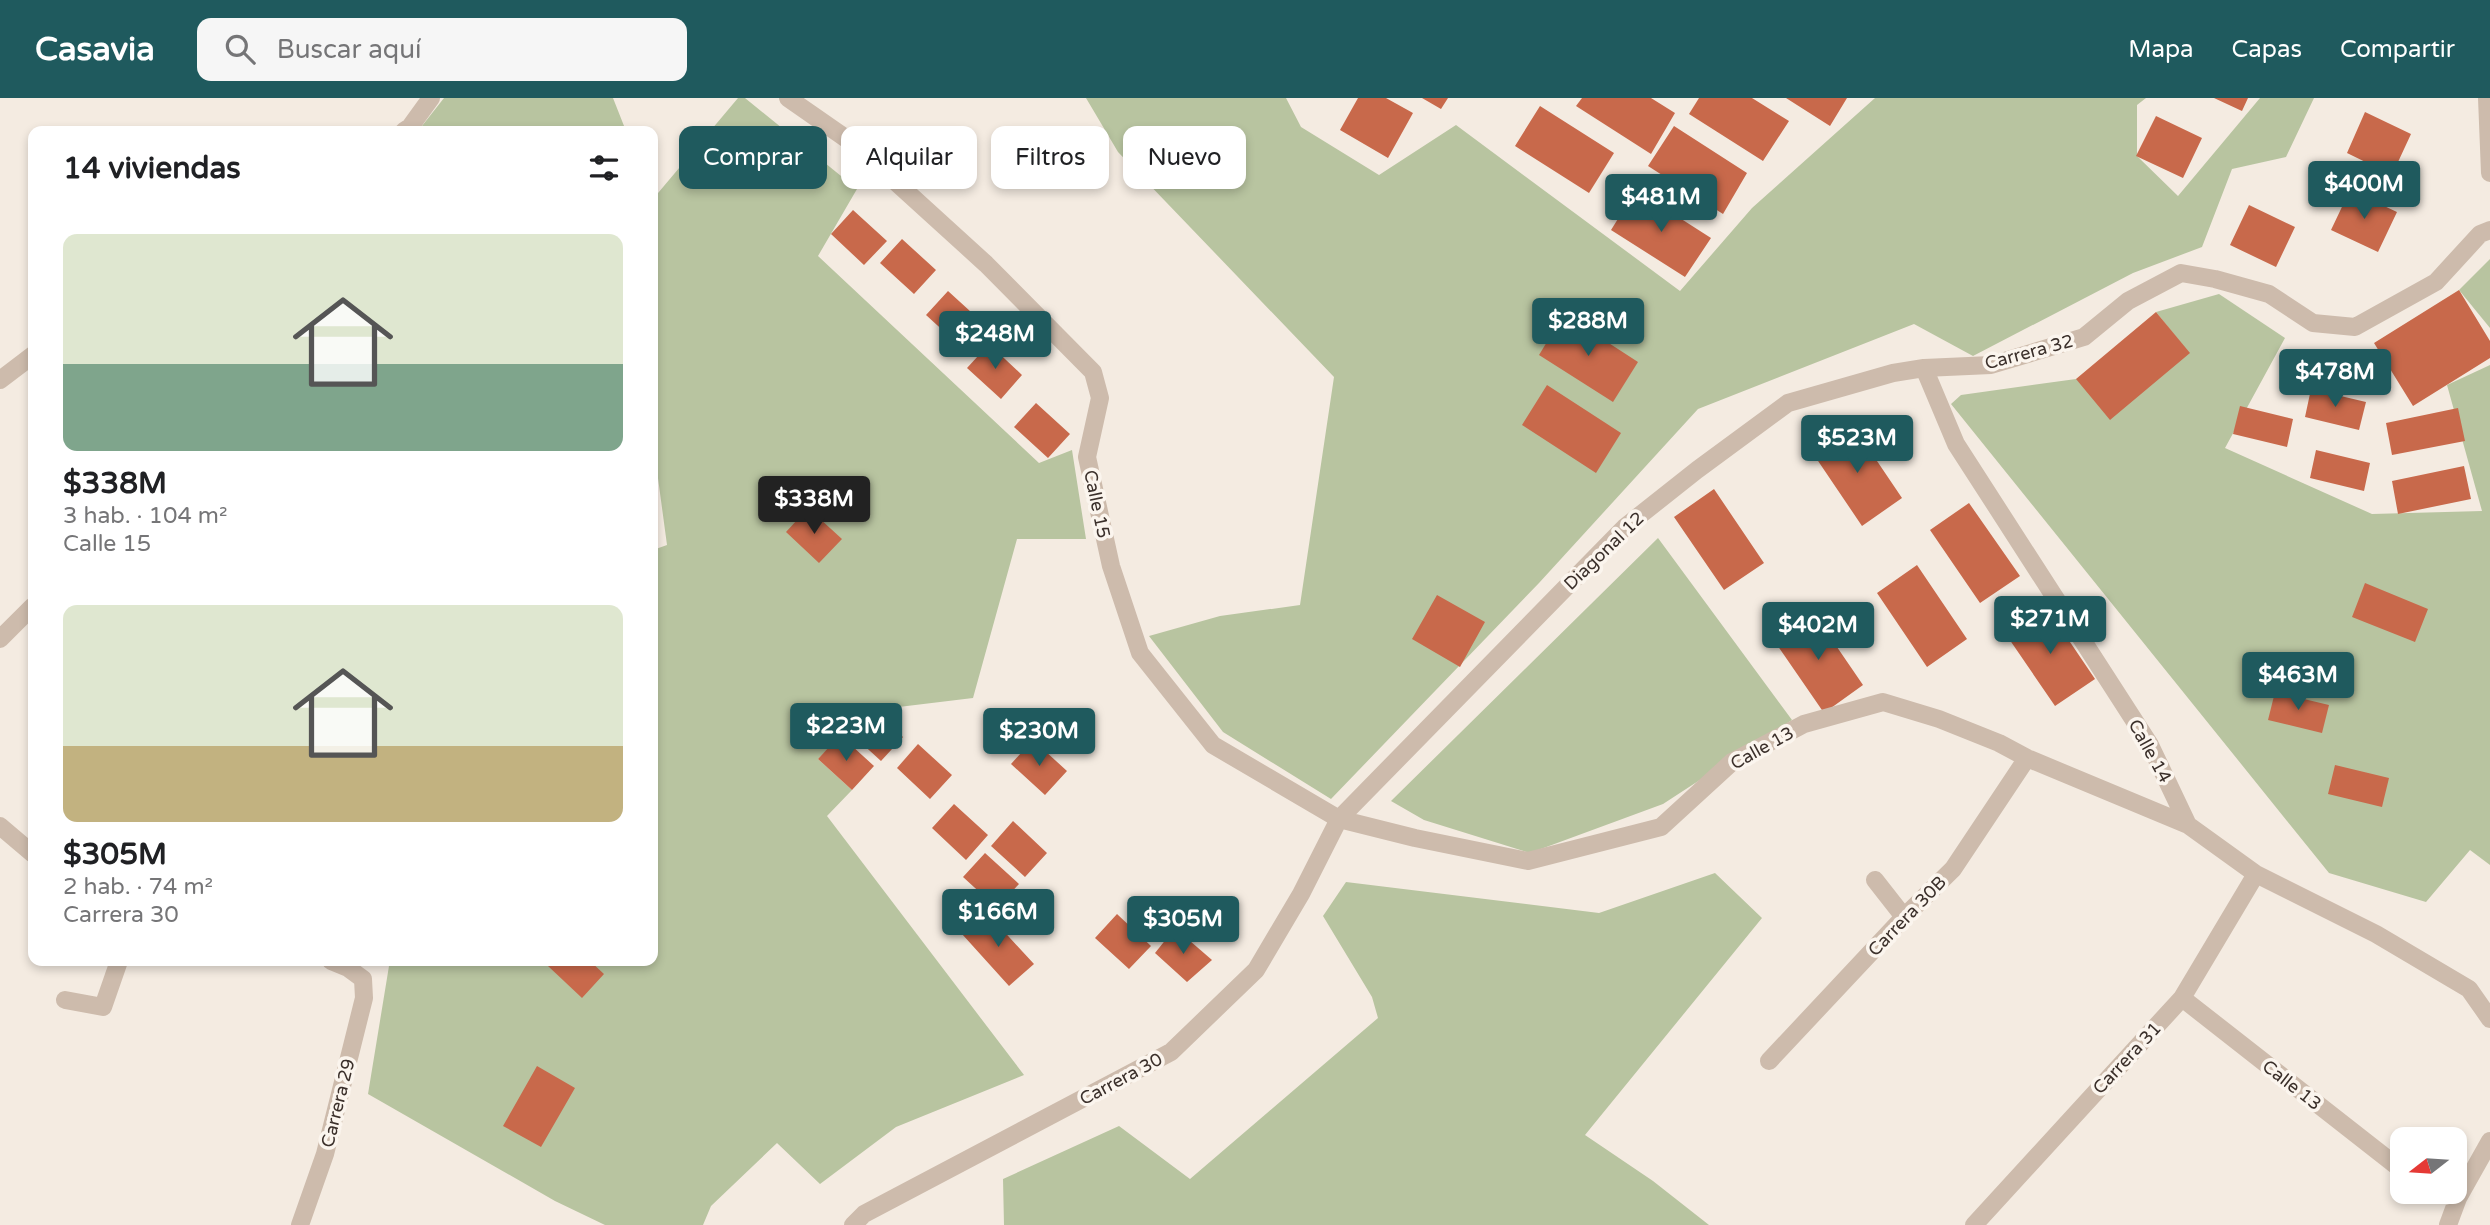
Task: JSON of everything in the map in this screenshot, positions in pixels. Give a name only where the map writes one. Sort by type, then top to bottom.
[{"type":"street","points":[[411,126],[431,98]]},
{"type":"street","name":"Calle 15","points":[[788,98],[853,144],[986,264],[1093,372],[1100,398],[1087,457],[1111,566],[1140,653],[1213,745],[1339,819]]},
{"type":"street","points":[[2487,98],[2490,173]]},
{"type":"street","name":"Carrera 32","points":[[1924,368],[1991,365],[2084,337],[2128,301],[2181,273],[2269,294],[2313,323],[2355,327],[2436,282],[2480,234],[2490,230]]},
{"type":"street","points":[[0,380],[28,359]]},
{"type":"street","name":"Diagonal 12","points":[[1339,819],[1625,527],[1697,470],[1788,403],[1893,373],[1924,368]]},
{"type":"street","name":"Calle 14","points":[[1924,368],[1956,444],[2150,745],[2188,825],[2256,874],[2376,934],[2469,989],[2490,1019]]},
{"type":"street","points":[[0,639],[28,611]]},
{"type":"street","name":"Calle 13","points":[[1339,819],[1528,861],[1661,827],[1732,762],[1804,724],[1883,702],[1939,719],[1999,743],[2027,758],[2188,825]]},
{"type":"street","name":"Carrera 30B","points":[[1769,1061],[1904,917],[1953,869],[2027,758]]},
{"type":"street","name":"Carrera 30","points":[[853,1225],[864,1214],[1171,1052],[1256,970],[1301,894],[1339,819]]},
{"type":"street","points":[[0,826],[28,850]]},
{"type":"street","name":"Carrera 31","points":[[1974,1225],[2182,998],[2256,874]]},
{"type":"street","points":[[1875,880],[1904,917]]},
{"type":"street","points":[[65,1000],[103,1007],[117,966]]},
{"type":"street","name":"Carrera 29","points":[[300,1225],[325,1154],[364,998],[363,979],[343,966]]},
{"type":"street","name":"Calle 13","points":[[2182,998],[2390,1161]]},
{"type":"street","points":[[2468,1182],[2490,1142]]},
{"type":"street","points":[[2448,1225],[2457,1204]]},
{"type":"green space","points":[[444,98],[613,98],[624,126],[422,126]]},
{"type":"green space","points":[[738,98],[745,98],[779,126],[714,126]]},
{"type":"green space","points":[[1086,98],[1286,98],[1301,127],[1379,175],[1456,125],[1680,291],[1752,208],[1875,98],[2146,98],[2137,105],[2137,156],[2178,196],[2260,98],[2314,98],[2286,157],[2232,169],[2202,247],[2133,273],[1973,356],[1914,324],[1698,409],[1539,583],[1331,799],[1223,732],[1149,636],[1220,616],[1300,605],[1334,377],[1154,189],[1246,189],[1246,126],[1123,126],[1123,157],[1109,137],[1109,126],[1103,126]]},
{"type":"green space","points":[[827,165],[841,176],[841,189],[857,189],[818,256],[1039,463],[1072,450],[1086,539],[1017,539],[973,698],[874,710],[869,706],[818,759],[852,790],[827,816],[1024,1075],[896,1127],[820,1184],[777,1143],[711,1206],[703,1225],[605,1225],[555,1201],[368,1094],[389,966],[658,966],[658,548],[667,545],[658,478],[658,193],[679,168],[679,189],[827,189]]},
{"type":"green space","points":[[2490,259],[2490,328],[2459,290]]},
{"type":"green space","points":[[2219,294],[2285,338],[2225,448],[2372,514],[2482,511],[2447,385],[2490,365],[2490,865],[2470,850],[2426,902],[2329,873],[1951,404],[1961,395],[2076,379],[2189,353],[2156,312]]},
{"type":"green space","points":[[1658,538],[1792,720],[1663,804],[1530,853],[1424,820],[1391,801]]},
{"type":"green space","points":[[1715,873],[1762,918],[1585,1135],[1653,1181],[1709,1225],[1004,1225],[1003,1179],[1119,1126],[1190,1179],[1378,1018],[1372,997],[1323,916],[1346,882],[1599,913]]},
{"type":"building","points":[[1358,98],[1386,98],[1413,113],[1388,158],[1340,130]]},
{"type":"building","points":[[1422,98],[1448,98],[1441,109]]},
{"type":"building","points":[[1582,98],[1651,98],[1675,113],[1651,154],[1576,106]]},
{"type":"building","points":[[1699,98],[1752,98],[1789,121],[1763,161],[1689,114]]},
{"type":"building","points":[[1786,98],[1847,98],[1830,126]]},
{"type":"building","points":[[2214,98],[2248,98],[2242,111]]},
{"type":"building","points":[[1540,106],[1614,153],[1589,193],[1515,146]]},
{"type":"building","points":[[2365,112],[2411,134],[2392,175],[2347,153]]},
{"type":"building","points":[[2156,116],[2202,138],[2183,178],[2136,156]]},
{"type":"building","points":[[1674,126],[1747,173],[1723,214],[1648,166]]},
{"type":"building","points":[[1636,190],[1711,238],[1685,277],[1611,230]]},
{"type":"building","points":[[2350,190],[2397,212],[2378,252],[2331,230]]},
{"type":"building","points":[[2249,205],[2295,227],[2276,267],[2230,245]]},
{"type":"building","points":[[853,210],[887,241],[864,265],[831,234]]},
{"type":"building","points":[[902,239],[936,270],[914,294],[880,263]]},
{"type":"building","points":[[2459,290],[2490,341],[2490,358],[2413,406],[2374,343]]},
{"type":"building","points":[[948,291],[982,322],[960,346],[926,315]]},
{"type":"building","points":[[2156,312],[2190,353],[2110,420],[2076,379]]},
{"type":"building","points":[[1564,314],[1638,362],[1613,402],[1539,355]]},
{"type":"building","points":[[989,344],[1022,375],[1001,399],[967,368]]},
{"type":"building","points":[[1547,385],[1621,433],[1596,473],[1522,425]]},
{"type":"building","points":[[2311,389],[2366,402],[2359,430],[2305,417]]},
{"type":"building","points":[[1036,403],[1070,434],[1048,458],[1014,427]]},
{"type":"building","points":[[2240,406],[2293,419],[2287,447],[2233,434]]},
{"type":"building","points":[[2458,408],[2465,441],[2392,455],[2386,423]]},
{"type":"building","points":[[1852,424],[1902,498],[1862,526],[1812,452]]},
{"type":"building","points":[[2316,450],[2370,463],[2364,491],[2310,478]]},
{"type":"building","points":[[2464,466],[2471,499],[2398,514],[2392,481]]},
{"type":"building","points":[[1714,489],[1764,563],[1724,590],[1674,517]]},
{"type":"building","points":[[1969,503],[2020,576],[1980,603],[1930,530]]},
{"type":"building","points":[[808,508],[842,539],[819,563],[786,532]]},
{"type":"building","points":[[1917,565],[1967,639],[1927,667],[1877,593]]},
{"type":"building","points":[[2365,583],[2428,609],[2415,642],[2352,617]]},
{"type":"building","points":[[1437,595],[1485,622],[1460,667],[1412,639]]},
{"type":"building","points":[[2045,605],[2095,679],[2055,706],[2005,633]]},
{"type":"building","points":[[1813,612],[1863,685],[1824,713],[1773,639]]},
{"type":"building","points":[[2275,692],[2329,705],[2322,733],[2268,720]]},
{"type":"building","points":[[869,706],[903,737],[881,761],[847,730]]},
{"type":"building","points":[[840,735],[874,766],[852,790],[818,759]]},
{"type":"building","points":[[1033,740],[1067,771],[1045,795],[1011,764]]},
{"type":"building","points":[[918,744],[952,775],[930,799],[897,768]]},
{"type":"building","points":[[2335,765],[2389,778],[2382,807],[2328,794]]},
{"type":"building","points":[[954,804],[988,835],[966,860],[932,828]]},
{"type":"building","points":[[1013,821],[1047,853],[1025,877],[991,846]]},
{"type":"building","points":[[985,853],[1019,884],[997,908],[963,877]]},
{"type":"building","points":[[986,912],[1034,964],[1009,986],[962,934]]},
{"type":"building","points":[[1117,914],[1151,946],[1129,969],[1095,938]]},
{"type":"building","points":[[1175,928],[1212,960],[1187,982],[1155,953]]},
{"type":"building","points":[[548,966],[595,966],[604,974],[582,998]]},
{"type":"building","points":[[537,1066],[575,1088],[541,1147],[503,1126]]}]
